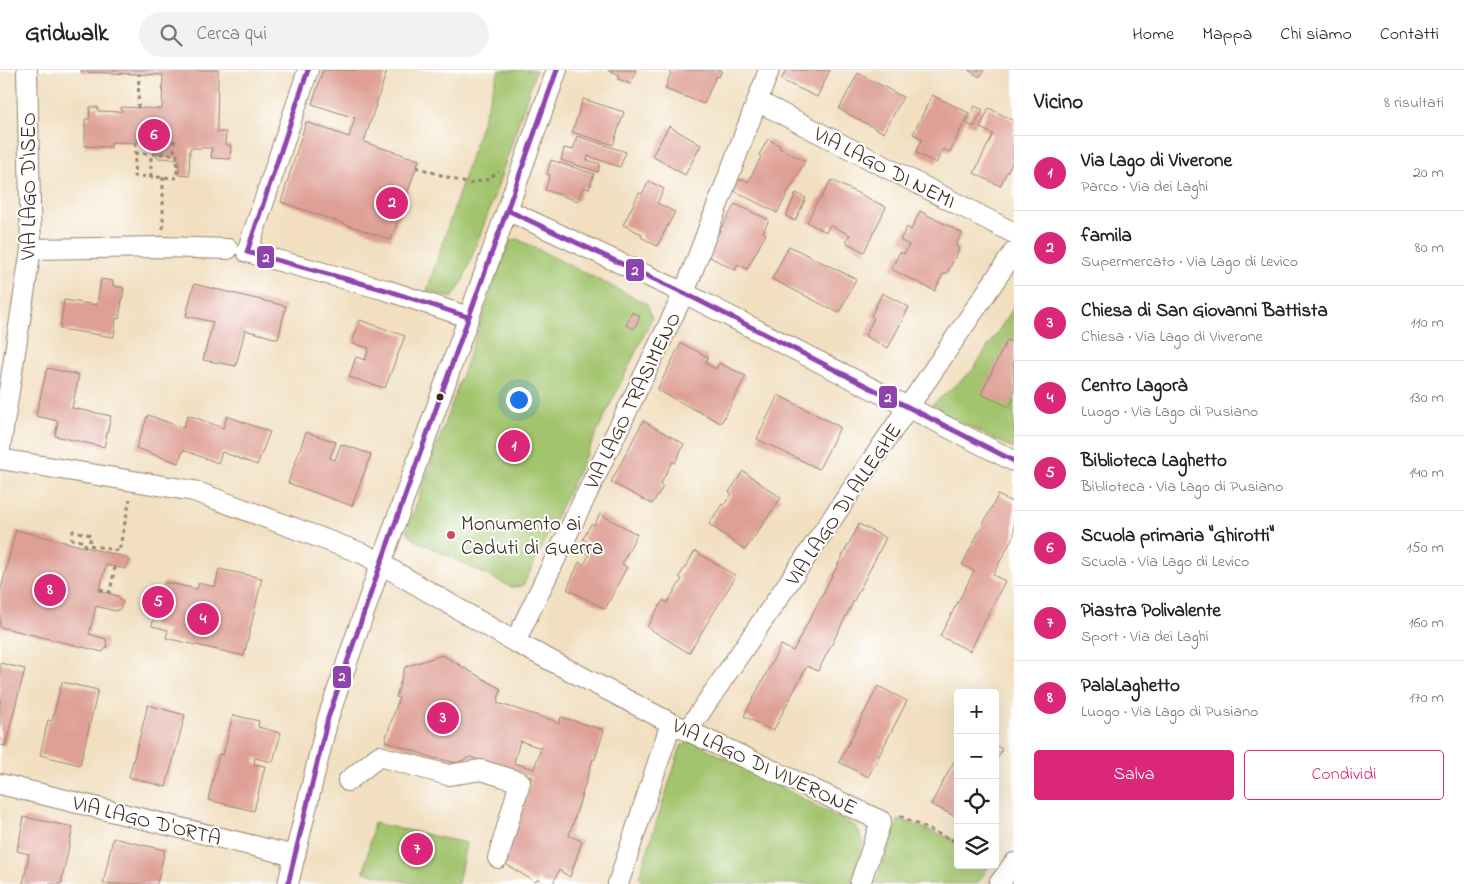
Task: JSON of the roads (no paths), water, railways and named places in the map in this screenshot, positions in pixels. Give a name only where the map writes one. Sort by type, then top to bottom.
[{"type":"street","name":"VIA LAGO D'ISEO","points":[[0,449],[31,249],[27,70]]},
{"type":"street","points":[[237,250],[290,127],[308,70]]},
{"type":"street","points":[[288,884],[328,718],[381,563],[557,70]]},
{"type":"street","name":"VIA LAGO TRASIMENO","points":[[515,642],[684,294],[769,70]]},
{"type":"street","name":"VIA LAGO DI NEMI","points":[[757,101],[1014,234]]},
{"type":"street","points":[[507,210],[684,294],[1014,461]]},
{"type":"street","points":[[31,249],[162,247],[237,250],[386,290],[468,317]]},
{"type":"street","name":"VIA LAGO DI ALLEGHE","points":[[618,884],[680,726],[909,408],[1014,252]]},
{"type":"street","name":"VIA LAGO DI VIVERONE","points":[[0,460],[194,492],[355,551],[381,563],[515,642],[680,726],[881,821],[860,884]]},
{"type":"street","points":[[348,781],[379,756],[448,774],[481,770],[520,782],[498,858]]},
{"type":"street","name":"VIA LAGO D'ORTA","points":[[0,784],[295,856]]},
{"type":"street","points":[[999,884],[1014,863]]},
{"type":"place","name":"Scuola primaria \"Ghirotti\"","points":[[154,135]]},
{"type":"place","name":"famila","points":[[392,203]]},
{"type":"place","name":"Via Lago di Viverone","points":[[514,446]]},
{"type":"place","name":"Monumento ai Caduti di Guerra","points":[[451,535]]},
{"type":"place","name":"PalaLaghetto","points":[[50,590]]},
{"type":"place","name":"Biblioteca Laghetto","points":[[158,602]]},
{"type":"place","name":"Centro Lagorà","points":[[203,619]]},
{"type":"place","name":"Chiesa di San Giovanni Battista","points":[[443,718]]},
{"type":"place","name":"Piastra Polivalente","points":[[417,849]]}]
